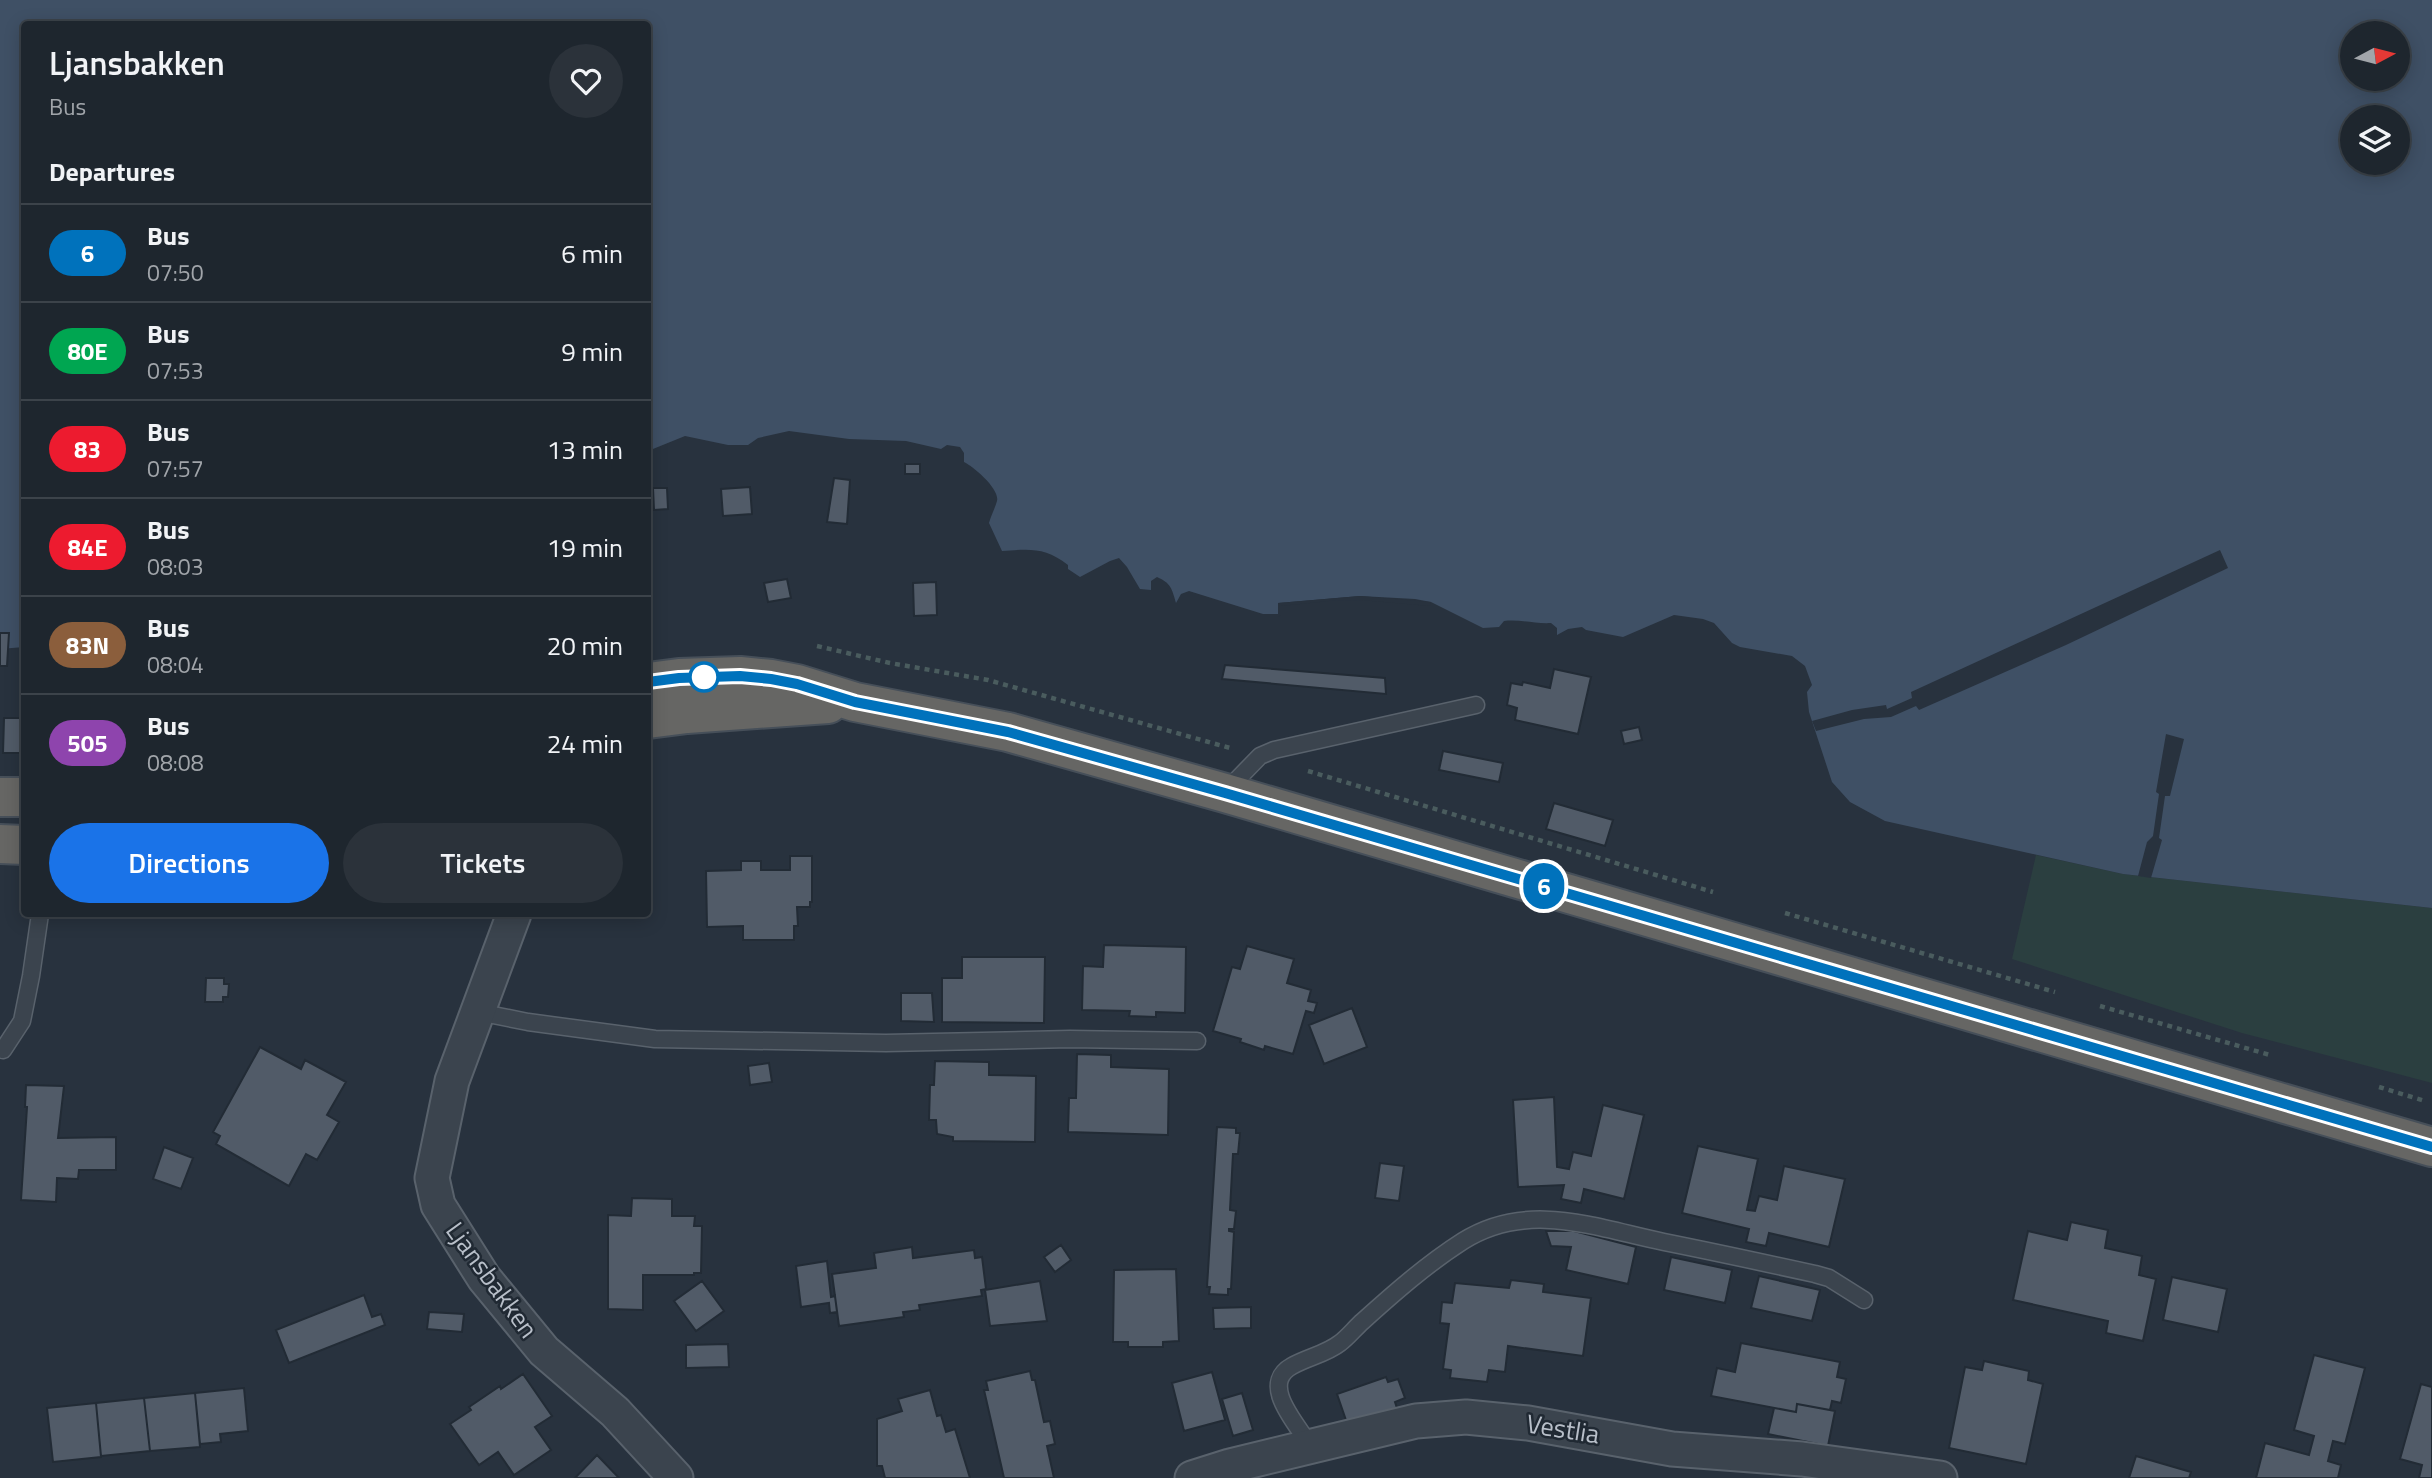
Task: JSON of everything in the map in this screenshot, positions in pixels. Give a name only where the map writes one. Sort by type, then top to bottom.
[{"type":"highway","points":[[651,682],[740,676],[771,679],[855,702],[1008,732],[1225,793],[2432,1147]]},
{"type":"highway","points":[[651,719],[687,713],[855,702]]},
{"type":"highway","points":[[0,797],[21,797]]},
{"type":"highway","points":[[0,844],[21,845]]},
{"type":"street","name":"Ljansbakken","points":[[513,917],[452,1082],[432,1178],[438,1205],[484,1278],[544,1351],[615,1412],[676,1478]]},
{"type":"street","name":"Vestlia","points":[[1192,1478],[1230,1466],[1416,1421],[1482,1418],[1528,1423],[1672,1449],[1802,1460],[1940,1478]]},
{"type":"lane","points":[[1225,793],[1260,756],[1273,750],[1476,705]]},
{"type":"lane","points":[[3,1050],[22,1021],[39,917]]},
{"type":"lane","points":[[478,1012],[528,1022],[654,1039],[886,1043],[1070,1039],[1197,1041]]},
{"type":"lane","points":[[1311,1447],[1286,1409],[1278,1384],[1281,1376],[1291,1366],[1340,1343],[1426,1268],[1464,1241],[1506,1223],[1533,1219],[1564,1219],[1815,1274],[1829,1278],[1864,1300]]},
{"type":"green space","points":[[2036,855],[2123,874],[2432,908],[2432,1083],[2242,1033],[2012,959]]},
{"type":"water","points":[[0,0],[2432,0],[2432,908],[2123,874],[1885,821],[1850,802],[1832,782],[1809,712],[1807,692],[1812,685],[1805,666],[1792,656],[1740,647],[1732,643],[1714,623],[1703,619],[1674,615],[1623,637],[1582,627],[1568,629],[1557,635],[1557,628],[1551,623],[1504,621],[1499,627],[1483,628],[1431,602],[1415,599],[1360,596],[1278,603],[1278,614],[1263,614],[1189,591],[1181,594],[1176,603],[1170,587],[1157,577],[1151,581],[1151,590],[1140,589],[1119,558],[1080,577],[1060,559],[1044,552],[1002,551],[989,523],[997,501],[995,491],[964,462],[964,453],[960,447],[947,445],[941,449],[906,441],[849,439],[789,431],[758,438],[748,445],[728,445],[685,436],[651,450],[651,21],[21,21],[21,647],[0,649]]},
{"type":"pier","points":[[2220,550],[2228,568],[2066,645],[1919,710],[1916,706],[1891,717],[1864,719],[1816,731],[1812,721],[1852,710],[1886,705],[1887,709],[1912,698],[1911,692]]},
{"type":"pier","points":[[1360,596],[1431,602],[1430,606],[1360,600],[1329,601],[1281,606],[1281,615],[1278,617],[1278,603]]},
{"type":"pier","points":[[2166,734],[2184,739],[2170,796],[2165,796],[2159,838],[2162,840],[2151,878],[2138,876],[2147,842],[2153,836],[2159,794],[2156,792]]},
{"type":"building","points":[[905,464],[920,464],[920,474],[905,474]]},
{"type":"building","points":[[834,478],[850,480],[847,524],[827,522]]},
{"type":"building","points":[[750,487],[752,514],[723,516],[721,489]]},
{"type":"building","points":[[653,488],[667,488],[668,509],[654,510]]},
{"type":"building","points":[[787,579],[791,598],[768,602],[764,583]]},
{"type":"building","points":[[936,582],[937,615],[914,616],[913,583]]},
{"type":"building","points":[[0,633],[9,633],[7,666],[0,666]]},
{"type":"building","points":[[1225,665],[1385,678],[1386,694],[1222,679]]},
{"type":"building","points":[[1554,669],[1591,677],[1578,734],[1515,720],[1517,708],[1507,705],[1511,683],[1522,685],[1523,682],[1550,688]]},
{"type":"building","points":[[4,718],[21,718],[21,753],[3,753]]},
{"type":"building","points":[[1639,727],[1642,740],[1624,744],[1621,731]]},
{"type":"building","points":[[1443,751],[1503,763],[1499,782],[1439,770]]},
{"type":"building","points":[[1554,803],[1613,820],[1605,846],[1546,829]]},
{"type":"building","points":[[790,856],[812,856],[812,902],[810,907],[797,907],[798,926],[794,926],[794,940],[743,940],[743,926],[707,927],[706,871],[741,870],[741,861],[761,861],[761,870],[790,870]]},
{"type":"building","points":[[1104,945],[1186,947],[1185,1013],[1156,1012],[1156,1017],[1129,1016],[1130,1011],[1082,1010],[1083,966],[1103,967]]},
{"type":"building","points":[[1247,946],[1294,959],[1287,983],[1311,990],[1308,1001],[1317,1003],[1314,1013],[1306,1011],[1293,1054],[1265,1046],[1264,1050],[1240,1042],[1241,1039],[1213,1031],[1232,967],[1240,969]]},
{"type":"building","points":[[962,957],[1045,957],[1044,1023],[942,1022],[942,978],[962,978]]},
{"type":"building","points":[[206,978],[224,978],[224,984],[229,984],[228,997],[223,997],[223,1002],[205,1002]]},
{"type":"building","points":[[901,993],[932,993],[934,1022],[901,1021]]},
{"type":"building","points":[[1352,1008],[1367,1047],[1324,1064],[1309,1025]]},
{"type":"building","points":[[260,1047],[301,1069],[305,1060],[346,1082],[327,1115],[339,1122],[317,1160],[306,1154],[289,1186],[216,1144],[220,1136],[213,1132]]},
{"type":"building","points":[[1077,1054],[1111,1055],[1111,1067],[1169,1069],[1168,1135],[1068,1132],[1069,1098],[1076,1098]]},
{"type":"building","points":[[935,1061],[989,1062],[989,1075],[1036,1076],[1035,1142],[953,1141],[953,1137],[937,1134],[936,1120],[929,1120],[930,1085],[934,1085]]},
{"type":"building","points":[[769,1063],[772,1082],[750,1085],[748,1066]]},
{"type":"building","points":[[26,1085],[64,1086],[58,1138],[116,1137],[116,1170],[79,1170],[78,1179],[57,1178],[56,1202],[21,1200]]},
{"type":"building","points":[[1554,1097],[1557,1167],[1569,1169],[1573,1152],[1591,1156],[1603,1105],[1644,1115],[1624,1199],[1584,1189],[1581,1203],[1561,1199],[1564,1185],[1518,1187],[1513,1100]]},
{"type":"building","points":[[1217,1127],[1236,1128],[1236,1133],[1240,1133],[1238,1154],[1233,1154],[1230,1210],[1236,1211],[1234,1229],[1229,1229],[1234,1232],[1231,1289],[1228,1289],[1228,1295],[1209,1294],[1210,1287],[1207,1287]]},
{"type":"building","points":[[1698,1146],[1758,1159],[1747,1210],[1755,1211],[1759,1196],[1777,1200],[1784,1166],[1845,1179],[1829,1247],[1769,1233],[1766,1246],[1746,1242],[1749,1229],[1682,1213]]},
{"type":"building","points":[[164,1147],[193,1158],[181,1189],[153,1179]]},
{"type":"building","points":[[1380,1163],[1404,1166],[1399,1201],[1375,1198]]},
{"type":"building","points":[[632,1198],[672,1199],[672,1216],[695,1216],[694,1226],[702,1226],[701,1273],[643,1275],[643,1310],[608,1309],[608,1215],[631,1216]]},
{"type":"building","points":[[2071,1222],[2108,1230],[2105,1248],[2142,1256],[2139,1275],[2156,1279],[2143,1341],[2106,1333],[2108,1321],[2013,1300],[2028,1231],[2067,1240]]},
{"type":"building","points":[[1546,1231],[1574,1231],[1636,1247],[1628,1284],[1566,1270],[1571,1247],[1551,1246]]},
{"type":"building","points":[[1061,1245],[1071,1260],[1055,1272],[1044,1257]]},
{"type":"building","points":[[912,1247],[913,1258],[974,1250],[975,1258],[982,1257],[986,1289],[981,1290],[982,1296],[919,1305],[920,1310],[903,1312],[904,1317],[839,1326],[832,1274],[876,1268],[874,1253]]},
{"type":"building","points":[[1671,1257],[1732,1270],[1725,1303],[1664,1290]]},
{"type":"building","points":[[827,1261],[831,1297],[835,1296],[837,1312],[830,1313],[829,1303],[801,1307],[796,1266]]},
{"type":"building","points":[[1176,1269],[1179,1341],[1163,1342],[1163,1347],[1128,1347],[1128,1342],[1113,1342],[1114,1270]]},
{"type":"building","points":[[1759,1276],[1820,1290],[1812,1321],[1751,1308]]},
{"type":"building","points":[[2172,1277],[2227,1289],[2218,1332],[2163,1320]]},
{"type":"building","points":[[1511,1280],[1544,1284],[1543,1292],[1591,1298],[1583,1356],[1508,1346],[1505,1372],[1489,1370],[1487,1382],[1450,1378],[1451,1370],[1443,1369],[1449,1324],[1440,1323],[1442,1302],[1452,1303],[1455,1283],[1509,1288]]},
{"type":"building","points":[[702,1281],[724,1311],[696,1331],[674,1301]]},
{"type":"building","points":[[1040,1281],[1047,1321],[990,1326],[985,1290]]},
{"type":"building","points":[[364,1295],[372,1317],[381,1314],[385,1325],[289,1363],[276,1330]]},
{"type":"building","points":[[1251,1307],[1251,1328],[1214,1329],[1213,1308]]},
{"type":"building","points":[[429,1312],[464,1314],[462,1332],[427,1329]]},
{"type":"building","points":[[1741,1343],[1840,1362],[1837,1377],[1846,1379],[1841,1403],[1832,1401],[1830,1410],[1797,1404],[1796,1412],[1711,1396],[1717,1368],[1735,1372]]},
{"type":"building","points":[[728,1344],[729,1367],[686,1368],[686,1345]]},
{"type":"building","points":[[2314,1355],[2365,1368],[2345,1444],[2333,1441],[2328,1461],[2341,1465],[2338,1478],[2256,1478],[2265,1443],[2309,1455],[2314,1436],[2294,1430]]},
{"type":"building","points":[[1984,1361],[2029,1371],[2028,1380],[2043,1384],[2026,1464],[1949,1448],[1965,1367],[1982,1370]]},
{"type":"building","points":[[1030,1371],[1032,1380],[1035,1380],[1044,1422],[1050,1421],[1055,1444],[1047,1446],[1054,1478],[1004,1478],[984,1390],[988,1390],[986,1381]]},
{"type":"building","points":[[1212,1372],[1225,1420],[1184,1431],[1172,1383]]},
{"type":"building","points":[[523,1374],[552,1416],[535,1427],[551,1450],[514,1475],[498,1452],[479,1465],[450,1424],[471,1410],[469,1407]]},
{"type":"building","points":[[1386,1377],[1388,1382],[1398,1379],[1405,1398],[1395,1402],[1397,1408],[1348,1426],[1337,1394]]},
{"type":"building","points":[[2421,1384],[2432,1387],[2432,1478],[2419,1478],[2422,1465],[2400,1459]]},
{"type":"building","points":[[244,1388],[248,1431],[220,1434],[221,1442],[200,1444],[195,1393]]},
{"type":"building","points":[[930,1390],[937,1416],[941,1415],[946,1432],[955,1429],[970,1478],[885,1478],[882,1466],[877,1466],[877,1419],[902,1411],[898,1399]]},
{"type":"building","points":[[195,1393],[200,1447],[150,1451],[144,1398]]},
{"type":"building","points":[[1242,1393],[1253,1430],[1233,1436],[1222,1399]]},
{"type":"building","points":[[144,1398],[150,1451],[101,1456],[96,1403]]},
{"type":"building","points":[[96,1403],[101,1457],[53,1462],[47,1408]]},
{"type":"building","points":[[1797,1404],[1835,1411],[1828,1446],[1768,1434],[1774,1408],[1796,1412]]},
{"type":"building","points":[[597,1455],[619,1478],[575,1478]]},
{"type":"building","points":[[2136,1456],[2191,1472],[2189,1478],[2129,1478]]},
{"type":"bus line","name":"6","points":[[651,682],[740,676],[771,679],[855,702],[1008,732],[1225,793],[2432,1147]]}]
